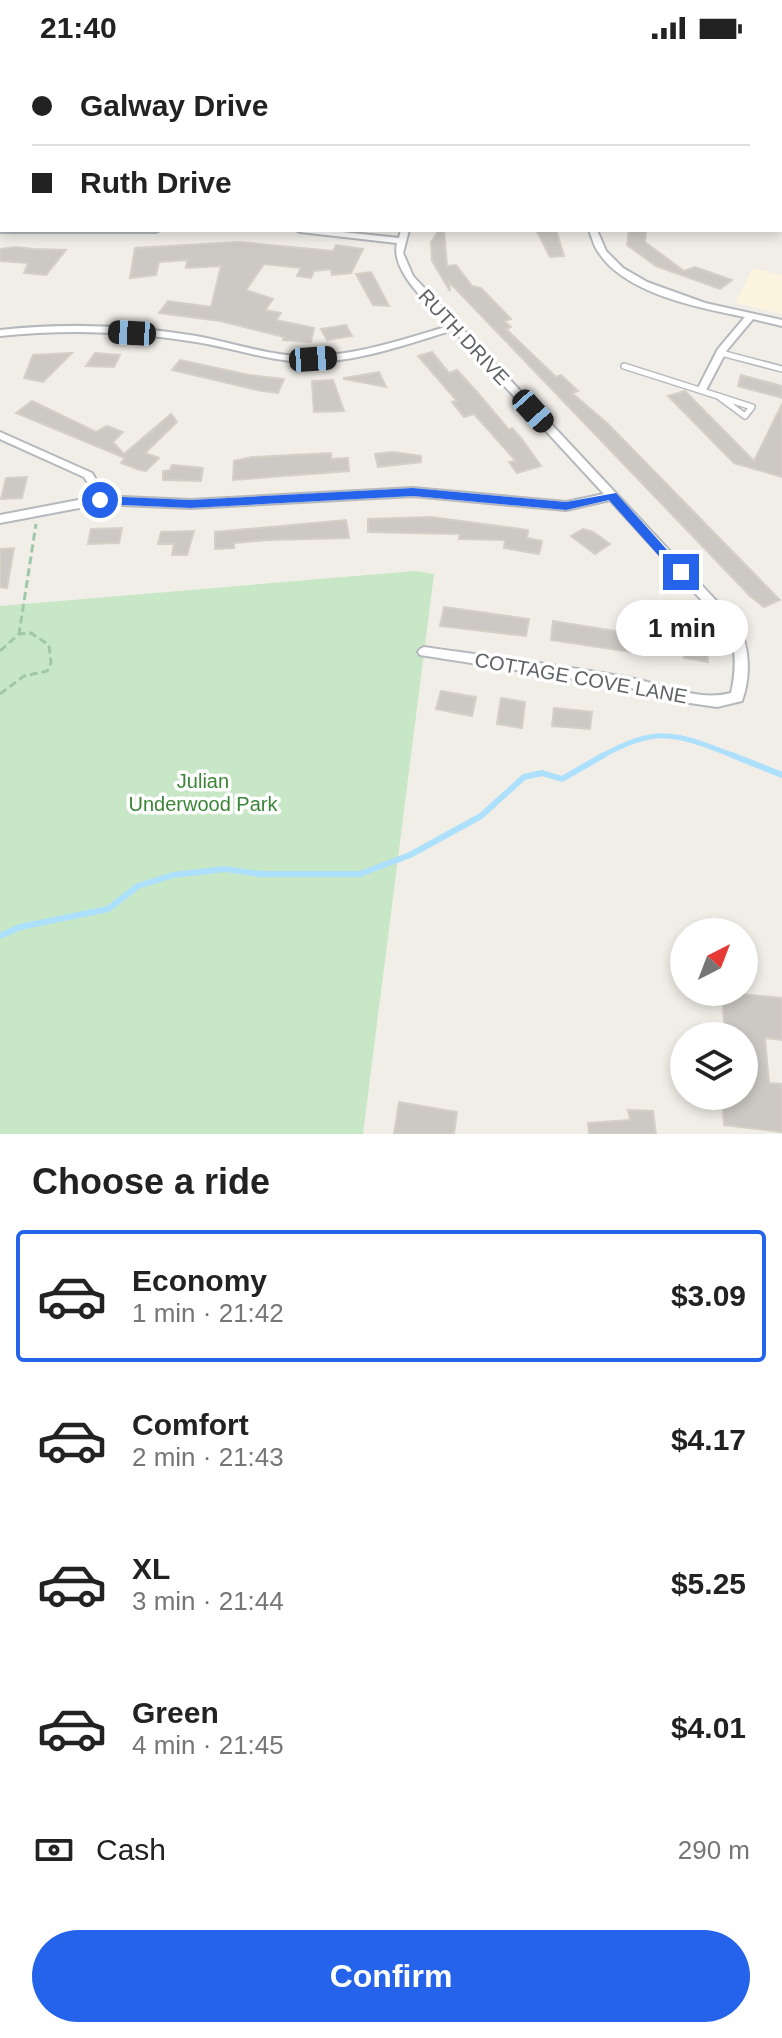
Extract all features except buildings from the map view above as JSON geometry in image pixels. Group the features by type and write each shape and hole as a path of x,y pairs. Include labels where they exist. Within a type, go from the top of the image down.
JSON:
{"street":[{"path":"341,232 403,235"},
{"path":"594,232 602,251 637,281 666,293 782,323"},
{"name":"RUTH DRIVE","path":"403,235 399,253 405,271 733,626 741,647 737,697"},
{"path":"703,388 721,353 752,315"},
{"path":"0,333 153,334 273,356 313,359 354,354 455,327"},
{"path":"0,435 88,475 95,486 95,501"},
{"path":"0,519 95,501 191,504 413,492 566,506 612,496"},
{"name":"COTTAGE COVE LANE","path":"424,652 631,683 717,702 737,697"}],"lane":[{"path":"721,353 782,369"},
{"path":"624,366 703,388 745,416 752,407 749,403 718,396"}],"path":[{"path":"19,634 38,512"},
{"path":"0,651 19,634 31,633 49,645 51,663 47,671 24,676 0,694"}],"shaded area":[{"path":"753,268 782,275 782,314 736,303"}],"green space":[{"name":"Julian Underwood Park","path":"415,571 434,574 363,1134 0,1134 0,606"}],"waterway":[{"path":"76,56 130,56"},
{"path":"604,755 638,740 668,736 683,738 737,757"},
{"path":"0,936 20,927 108,909 138,886 173,875 225,869 260,874 360,874 410,855 481,816 524,777 542,773 562,779 604,755"},
{"path":"600,757 604,755"},
{"path":"732,755 737,757"},
{"path":"737,757 782,775"}],"route":[{"path":"100,500 191,504 413,492 566,506 612,496 681,572"}]}
